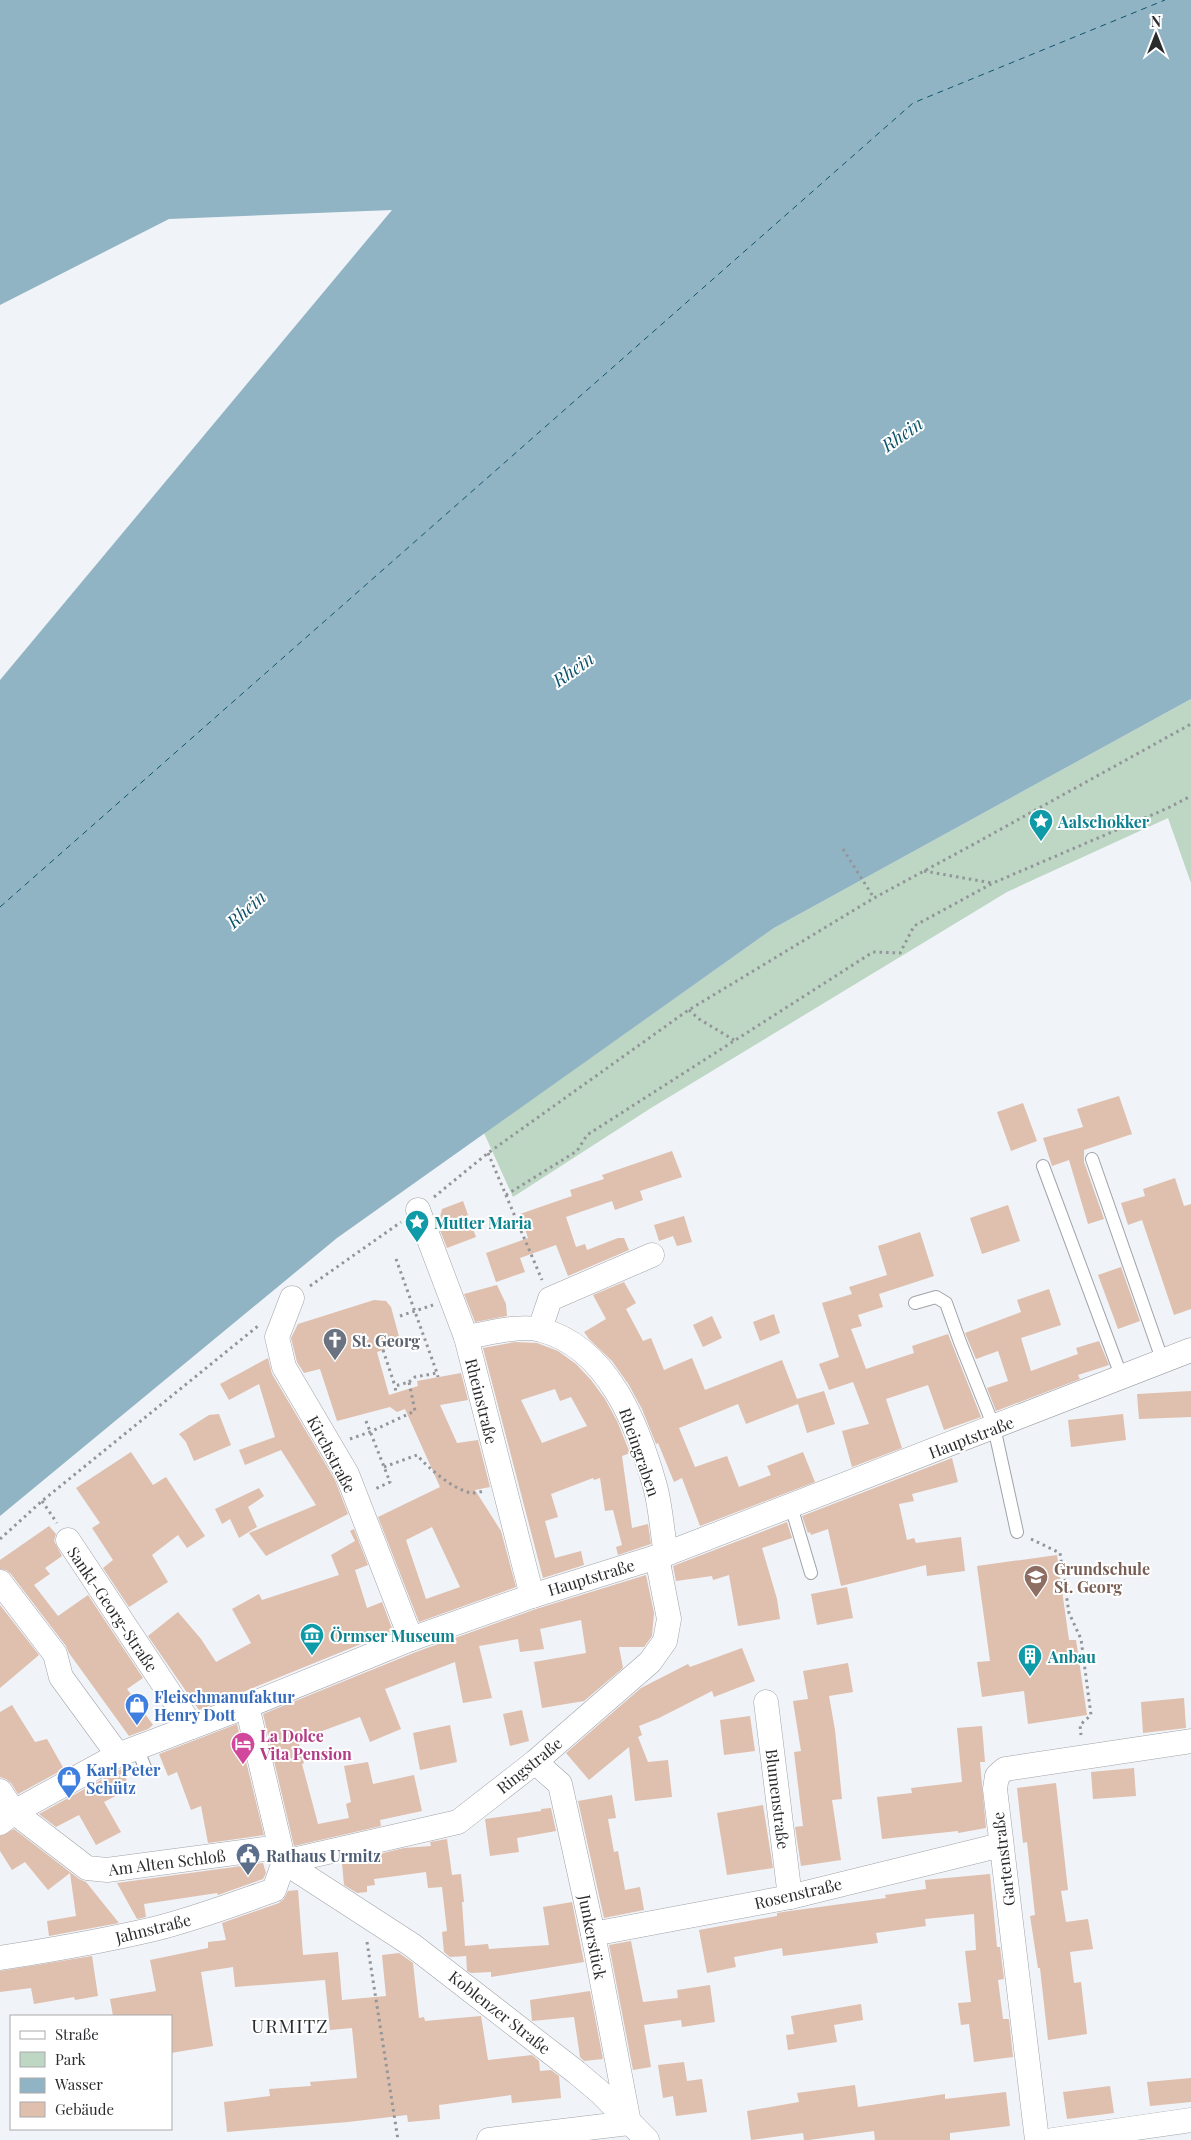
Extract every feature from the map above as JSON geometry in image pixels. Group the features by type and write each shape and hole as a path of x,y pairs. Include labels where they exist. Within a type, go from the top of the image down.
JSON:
{"street":[{"name":"Rheinstraße","path":"418,1210 466,1337 532,1596"},
{"path":"540,1329 550,1299 652,1255"},
{"name":"Kirchstraße","path":"292,1298 277,1337 284,1367 347,1474 411,1639"},
{"name":"Rheingraben","path":"466,1337 512,1329 540,1329 568,1341 603,1370 628,1410 655,1487 661,1556"},
{"name":"Hauptstraße","path":"7,1818 127,1752 411,1639 532,1596 661,1556 1191,1350"},
{"name":"Sankt-Georg-Straße","path":"68,1540 192,1726"},
{"name":"Ringstraße","path":"281,1855 458,1822 535,1762 650,1662 665,1640 669,1619 661,1556"},
{"path":"0,1582 55,1654 60,1677 127,1752"},
{"name":"Blumenstraße","path":"766,1702 790,1896"},
{"path":"246,1706 281,1855"},
{"name":"Gartenstraße","path":"1037,2140 1001,1845 995,1789 997,1776 1005,1769 1191,1741"},
{"name":"Junkerstück","path":"535,1762 560,1784 629,2123"},
{"name":"Am Alten Schloß","path":"0,1791 7,1818 87,1868 107,1870 281,1855"},
{"name":"Rosenstraße","path":"592,1934 790,1896 1001,1845"},
{"name":"Koblenzer Straße","path":"281,1855 412,1945 576,2072 601,2093 647,2140"},
{"name":"Jahnstraße","path":"0,1958 78,1945 154,1929 201,1916 274,1890 281,1855"},
{"path":"1053,2140 1105,2136 1191,2120"},
{"path":"489,2140 629,2123"}],"lane":[{"path":"1092,1159 1163,1362"},
{"path":"1043,1166 1122,1378"},
{"path":"915,1303 936,1296 946,1303 994,1427 1017,1532"},
{"path":"792,1506 811,1573"},
{"path":"127,1752 146,1770"}],"path":[{"path":"292,1298 418,1210 488,1153 689,1010 874,898 1191,724"},
{"path":"506,1195 577,1150 586,1135 873,952 900,953 914,926 993,883 1168,808 1191,796"},
{"path":"843,849 874,898"},
{"path":"924,871 993,883"},
{"path":"689,1010 699,1019 734,1040"},
{"path":"488,1153 550,1299"},
{"path":"395,1386 408,1382 415,1377 437,1375 396,1259"},
{"path":"400,1316 442,1303"},
{"path":"0,1540 42,1501 262,1323"},
{"path":"383,1350 396,1393"},
{"path":"370,1432 415,1411 408,1382"},
{"path":"356,1498 390,1482 366,1421"},
{"path":"384,1466 417,1455 430,1470 446,1481 471,1493 504,1488"},
{"path":"1017,1532 1060,1553 1069,1612 1081,1638 1091,1715 1080,1724 1085,1758"},
{"path":"362,1912 398,2140"}],"green space":[{"path":"1191,699 1191,883 1168,818 1007,892 651,1108 513,1197 484,1133 774,928"}],"water":[{"name":"Rhein","path":"0,0 1191,0 1191,699 774,928 337,1238 0,1516 0,680 392,210 169,219 0,305"}],"building":[{"path":"1119,1096 1132,1134 1084,1150 1084,1162 1104,1219 1088,1224 1069,1160 1052,1166 1043,1138 1083,1127 1077,1109"},
{"path":"1023,1103 1037,1141 1011,1151 997,1112"},
{"path":"672,1151 682,1177 640,1191 643,1200 615,1210 612,1201 566,1217 576,1247 585,1244 587,1250 618,1238 624,1238 629,1250 568,1276 556,1245 520,1258 525,1272 496,1282 486,1253 528,1238 520,1214 572,1196 570,1190 604,1179 602,1175"},
{"path":"1175,1178 1184,1206 1191,1204 1191,1309 1174,1315 1142,1220 1128,1225 1121,1203 1145,1196 1143,1189"},
{"path":"463,1201 476,1237 447,1248 438,1225 442,1209"},
{"path":"1008,1205 1020,1241 982,1254 970,1218"},
{"path":"684,1216 692,1242 677,1246 673,1236 659,1241 654,1225"},
{"path":"920,1232 934,1276 879,1294 883,1307 858,1315 862,1326 851,1329 866,1369 914,1353 912,1346 948,1334 981,1417 944,1430 928,1385 886,1399 902,1448 852,1467 842,1431 869,1424 853,1382 829,1390 819,1364 839,1357 822,1303 852,1294 849,1287 887,1275 878,1246"},
{"path":"1121,1267 1140,1321 1118,1329 1098,1275"},
{"path":"624,1282 636,1303 626,1309 643,1341 651,1338 664,1370 692,1358 705,1390 782,1360 797,1399 824,1391 835,1424 807,1433 798,1404 746,1424 738,1404 679,1428 695,1467 727,1456 739,1487 771,1475 767,1466 803,1452 815,1482 700,1526 682,1478 674,1482 658,1443 656,1444 642,1409 629,1385 612,1361 584,1332 606,1319 593,1295"},
{"path":"497,1285 506,1304 507,1316 475,1322 464,1294"},
{"path":"1049,1289 1061,1325 1021,1338 1031,1371 1078,1354 1076,1348 1099,1341 1109,1365 1078,1375 1080,1379 996,1411 987,1388 1008,1381 998,1351 976,1359 965,1333 1021,1312 1017,1300"},
{"path":"374,1300 386,1301 391,1307 401,1344 377,1352 389,1395 418,1386 417,1381 461,1373 468,1400 440,1405 457,1443 478,1440 490,1487 475,1490 501,1531 516,1587 419,1622 378,1517 440,1487 405,1409 397,1412 390,1407 337,1421 320,1369 304,1373 297,1362 291,1338 298,1324","holes":["432,1527 460,1587 426,1599 406,1540"]},
{"path":"774,1314 780,1333 760,1341 753,1322"},
{"path":"712,1316 722,1338 703,1347 693,1325"},
{"path":"515,1342 537,1343 558,1351 576,1364 591,1380 605,1399 617,1421 630,1453 622,1456 632,1528 648,1524 651,1544 618,1555 616,1547 622,1545 613,1510 605,1511 600,1478 594,1480 593,1478 551,1494 558,1517 545,1521 555,1558 581,1551 584,1565 543,1578 483,1348","holes":["555,1389 560,1401 571,1397 587,1426 542,1443 521,1400"]},
{"path":"268,1358 272,1374 335,1480 348,1514 266,1556 249,1533 316,1505 281,1450 245,1465 239,1450 275,1437 259,1384 229,1400 220,1384"},
{"path":"1191,1391 1191,1417 1139,1419 1137,1394"},
{"path":"219,1414 231,1445 194,1461 186,1442 179,1434 209,1415"},
{"path":"1123,1414 1126,1440 1071,1447 1068,1420"},
{"path":"131,1452 153,1485 166,1477 205,1536 187,1548 178,1535 152,1555 168,1582 129,1607 103,1568 113,1560 92,1528 100,1523 76,1488"},
{"path":"952,1458 958,1482 912,1494 914,1501 899,1504 907,1540 914,1538 916,1543 961,1537 965,1571 927,1576 926,1565 841,1586 828,1529 811,1535 810,1532 808,1533 802,1516"},
{"path":"259,1488 264,1496 248,1507 257,1527 239,1538 230,1519 222,1524 215,1509"},
{"path":"787,1522 792,1538 762,1548 777,1599 780,1619 738,1626 729,1575 713,1580 712,1576 676,1581 673,1566"},
{"path":"49,1526 56,1534 54,1541 62,1556 45,1568 50,1574 34,1585 58,1616 88,1595 143,1678 127,1689 153,1725 148,1729 129,1736 69,1653 66,1646 11,1574 6,1570 0,1569 0,1560"},
{"path":"354,1529 368,1565 355,1570 367,1608 382,1602 393,1631 199,1710 148,1636 178,1612 201,1639 216,1662 251,1643 232,1609 259,1594 262,1600 339,1575 331,1555 355,1541 350,1531"},
{"path":"1057,1555 1069,1640 1076,1640 1087,1715 1028,1724 1024,1691 982,1697 977,1662 990,1661 977,1566"},
{"path":"646,1575 654,1613 652,1636 644,1647 619,1647 623,1668 584,1701 542,1708 534,1662 586,1653 581,1620 540,1629 544,1649 520,1652 518,1639 479,1646 492,1698 463,1703 455,1662 385,1689 401,1729 370,1742 360,1717 298,1740 304,1763 302,1764 318,1824 349,1818 346,1804 351,1802 344,1766 368,1762 373,1784 414,1775 422,1811 380,1820 381,1826 294,1846 263,1714 416,1652 536,1609"},
{"path":"847,1587 853,1618 817,1625 811,1594"},
{"path":"0,1605 39,1655 0,1688"},
{"path":"742,1648 755,1681 714,1697 712,1691 639,1726 642,1735 638,1737 648,1762 668,1760 672,1797 635,1801 629,1747 589,1780 566,1753 641,1688 688,1664 690,1667"},
{"path":"848,1663 853,1692 829,1696 835,1730 842,1799 832,1800 841,1860 801,1866 795,1827 803,1826 794,1752 801,1751 793,1701 808,1699 803,1671"},
{"path":"1184,1698 1186,1728 1143,1733 1141,1702"},
{"path":"12,1705 35,1742 47,1739 64,1769 18,1794 11,1783 0,1777 0,1712"},
{"path":"522,1710 529,1741 510,1746 503,1714"},
{"path":"750,1716 755,1751 724,1755 720,1720"},
{"path":"237,1724 264,1835 208,1843 201,1806 191,1810 177,1772 168,1776 159,1754"},
{"path":"450,1725 457,1762 420,1770 413,1733"},
{"path":"982,1726 985,1762 980,1762 986,1828 958,1833 958,1831 882,1839 877,1797 912,1793 911,1788 962,1782 957,1728"},
{"path":"1134,1768 1136,1796 1093,1799 1091,1772"},
{"path":"121,1769 131,1788 104,1802 121,1832 96,1845 79,1815 56,1827 39,1814"},
{"path":"1056,1783 1068,1890 1061,1891 1066,1922 1088,1919 1093,1949 1070,1952 1074,1983 1081,1982 1087,2034 1048,2040 1040,1968 1038,1968 1030,1916 1035,1915 1027,1842 1023,1843 1017,1788"},
{"path":"612,1795 616,1818 608,1819 614,1852 618,1851 625,1890 640,1887 644,1910 604,1918 578,1801"},
{"path":"763,1805 773,1868 727,1875 717,1813"},
{"path":"551,1808 556,1831 517,1838 519,1852 490,1856 485,1819"},
{"path":"14,1829 79,1879 86,1882 119,1923 49,1936 47,1921 76,1916 70,1873 48,1890 25,1862 12,1870 0,1851 0,1836"},
{"path":"447,1839 452,1875 461,1874 465,1946 488,1944 489,1949 549,1945 543,1907 572,1902 584,1962 491,1977 491,1972 471,1973 467,1971 466,1953 466,1956 450,1957 444,1952 442,1932 447,1931 442,1887 428,1888 426,1872 374,1879 375,1885 367,1886 367,1892 357,1893 344,1885 342,1863 404,1848 431,1846 430,1842"},
{"path":"263,1863 266,1873 263,1879 218,1895 217,1893 144,1904 146,1917 137,1919 117,1883"},
{"path":"990,1874 997,1947 1000,1947 1004,1979 998,1980 1003,2019 1009,2019 1013,2057 974,2062 969,2024 961,2025 958,2003 971,2002 965,1951 976,1950 974,1914 925,1919 926,1926 876,1933 878,1943 783,1956 782,1948 734,1957 736,1967 707,1973 699,1930 777,1916 777,1913 886,1898 885,1895 926,1889 925,1880"},
{"path":"298,1890 303,1955 338,1952 342,2000 386,1996 382,1955 399,1953 413,1963 419,2018 424,2017 425,2021 481,2016 488,2060 532,2055 539,2061 540,2071 551,2070 559,2076 561,2098 512,2103 511,2095 439,2105 440,2119 408,2122 407,2115 227,2132 224,2102 270,2096 269,2089 311,2086 310,2082 357,2078 352,2028 330,2030 325,1980 235,1987 233,1967 201,1972 213,2046 172,2053 172,2015 113,2015 110,1999 156,1991 150,1960 208,1948 208,1942 226,1940 222,1923 279,1903 284,1899 288,1891"},
{"path":"631,1941 643,2002 678,1998 677,1990 710,1985 715,2022 682,2027 681,2020 644,2025 651,2067 633,2070 609,1945"},
{"path":"92,1956 98,1996 75,2000 74,1997 34,2004 31,1988 0,1992 0,1971"},
{"path":"590,1991 603,2059 584,2061 580,2057 574,2017 532,2021 530,2000"},
{"path":"861,2004 863,2020 834,2025 837,2042 788,2050 786,2035 794,2034 791,2016"},
{"path":"684,2062 687,2081 702,2079 707,2112 676,2116 673,2096 663,2098 658,2065"},
{"path":"1191,2078 1191,2102 1150,2106 1147,2082"},
{"path":"855,2085 858,2107 945,2094 945,2099 1006,2092 1010,2126 950,2133 950,2140 875,2140 874,2131 809,2140 804,2140 803,2133 751,2140 747,2111 799,2102 797,2093"},
{"path":"1110,2086 1114,2113 1067,2119 1063,2092"}],"ferry route":[{"path":"0,907 913,103 1165,0"}],"place":[{"name":"Aalschokker","path":"1041,842"},
{"name":"Mutter Maria","path":"417,1243"},
{"name":"St. Georg","path":"335,1361"},
{"name":"Grundschule St. Georg","path":"1036,1598"},
{"name":"Örmser Museum","path":"312,1656"},
{"name":"Anbau","path":"1030,1677"},
{"name":"Fleischmanufaktur Henry Dott","path":"137,1726"},
{"name":"La Dolce Vita Pension","path":"243,1765"},
{"name":"Karl Peter Schütz","path":"69,1799"},
{"name":"Rathaus Urmitz","path":"248,1876"}],"district":[{"name":"URMITZ","path":"290,2025"}]}
